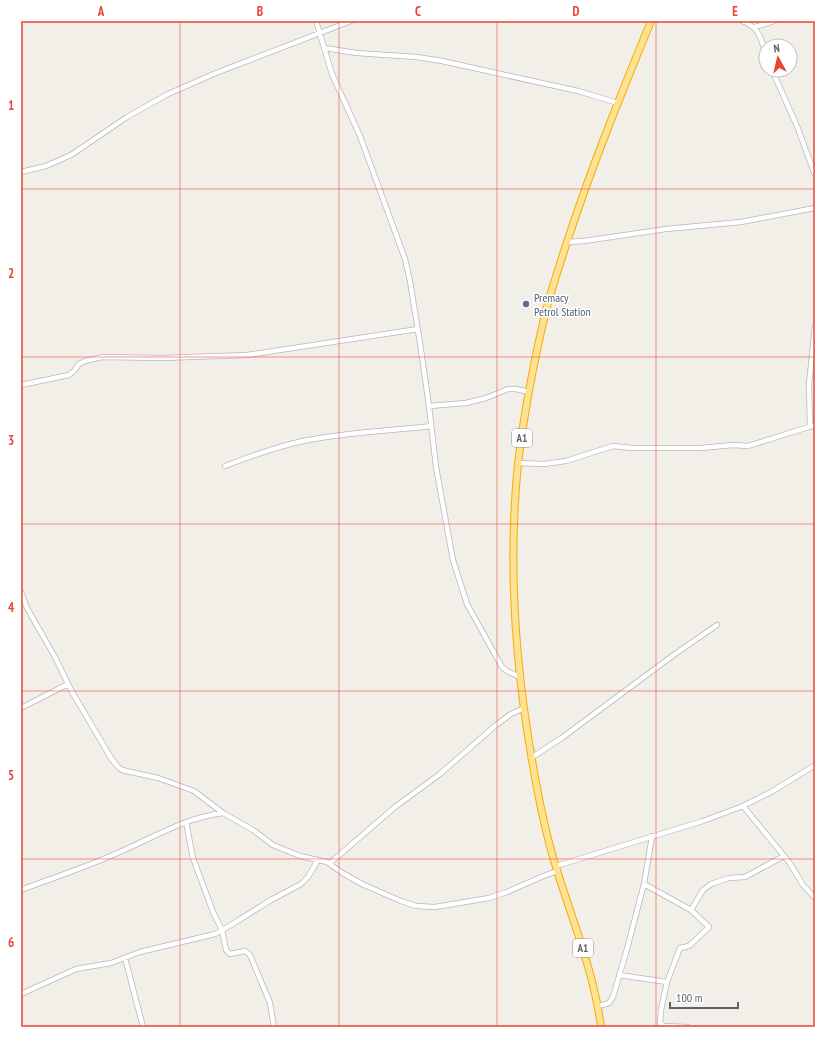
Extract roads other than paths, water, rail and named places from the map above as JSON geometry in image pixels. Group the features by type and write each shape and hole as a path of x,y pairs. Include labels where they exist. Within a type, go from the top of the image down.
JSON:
{"highway":[{"name":"A1","path":"602,1027 592,981 580,939 556,869 546,831 531,758 520,677 515,616 515,523 518,463 529,392 547,309 580,204 650,21"}],"street":[{"path":"316,21 336,85 360,136 400,246 410,280 429,406 436,467 453,560 470,610 502,667 506,671 520,677"},
{"path":"21,172 46,166 71,155 127,117 168,94 216,73 351,21"},
{"path":"742,21 755,27 761,38"},
{"path":"755,27 774,21"},
{"path":"325,48 356,53 417,57 442,61 578,91 618,103"},
{"path":"776,78 797,126 815,175"},
{"path":"567,242 584,241 666,229 741,222 815,208"},
{"path":"518,463 544,464 566,461 613,446 632,448 701,448 733,445 748,446 812,426 809,384 815,326"},
{"path":"21,385 69,375 79,364 102,356 155,358 247,355 418,329"},
{"path":"429,406 457,405 476,401 508,390 516,389 529,392"},
{"path":"225,466 256,454 303,441 337,435 431,426"},
{"path":"21,592 27,608 55,657 68,684 118,767 122,770 158,778 198,794 273,845 286,851 330,863 344,874 364,885 406,904 426,907 478,900 498,895 548,874 556,869 652,836 703,821 743,806 773,791 815,765"},
{"path":"21,611 27,608"},
{"path":"531,758 568,734 716,625"},
{"path":"21,708 68,684"},
{"path":"330,863 395,807 440,774 496,725 511,714 524,708"},
{"path":"743,806 784,856 803,885 815,898"},
{"path":"21,890 59,877 116,854 152,836 186,822 206,815 223,812"},
{"path":"186,822 193,858 213,912 222,930 225,947 229,954 245,951 250,954 268,997 274,1027"},
{"path":"598,1006 609,1003 612,999 644,884 652,836"},
{"path":"690,910 703,890 711,884 729,878 745,877 784,856"},
{"path":"21,994 76,969 111,963 140,952 206,937 222,930 305,881 318,860"},
{"path":"644,884 690,910 709,927 689,946 680,948 667,982 661,1010 660,1023 664,1026 688,1027"},
{"path":"125,958 143,1027"},
{"path":"619,975 667,982"}],"place":[{"name":"Premacy Petrol Station","path":"526,304"}]}
